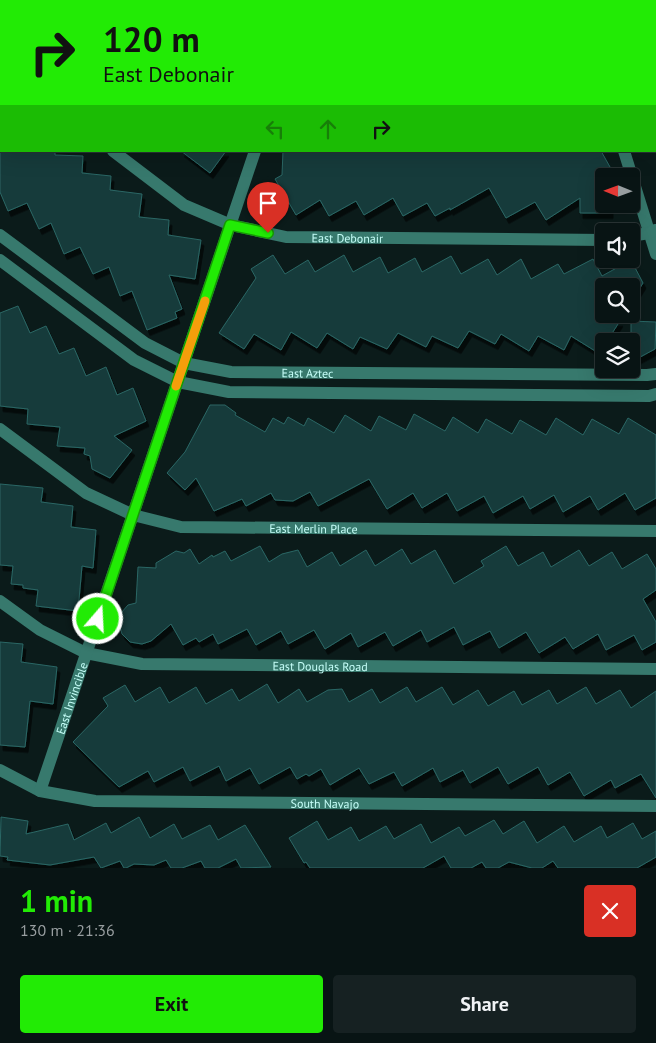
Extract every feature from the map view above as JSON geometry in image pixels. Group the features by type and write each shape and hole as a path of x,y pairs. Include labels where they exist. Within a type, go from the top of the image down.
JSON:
{"lane":[{"name":"East Debonair","path":"115,152 184,204 230,225 286,237 595,240"},
{"name":"East Invincible","path":"40,792 255,152"},
{"path":"624,152 653,231 656,254"},
{"path":"640,234 653,231"},
{"name":"East Aztec","path":"0,235 145,343 184,363 231,372 647,376 656,374"},
{"name":"East Aztec","path":"0,260 134,360 178,382 229,392 649,396 656,394"},
{"name":"East Merlin Place","path":"0,429 86,493 133,515 181,527 656,531"},
{"name":"East Douglas Road","path":"0,601 40,630 86,653 142,664 656,669"},
{"name":"South Navajo","path":"0,770 40,792 95,801 656,806"}],"building":[{"path":"0,152 55,152 55,155 83,156 82,173 111,176 110,190 142,194 139,217 169,220 168,235 201,240 195,279 169,275 182,309 175,312 177,318 147,330 132,291 120,296 109,267 93,274 80,247 64,254 51,223 39,229 27,203 8,211 0,192"},
{"path":"182,152 225,152 210,173"},
{"path":"283,152 602,152 610,167 595,168 595,213 580,213 580,198 546,220 535,202 506,218 489,188 450,210 450,208 435,216 427,203 403,216 393,198 364,215 356,201 329,216 320,200 296,215 275,179 282,175"},
{"path":"273,255 285,274 308,260 315,272 344,255 353,272 380,257 388,273 415,258 422,272 451,256 461,274 488,259 497,275 521,259 531,279 558,264 564,274 593,259 595,268 598,268 602,276 616,268 635,268 643,283 640,288 640,278 595,278 595,323 619,323 612,333 595,333 595,351 571,336 564,350 538,336 529,351 501,334 495,344 469,331 458,348 432,336 426,347 398,333 387,349 360,337 353,349 327,333 317,348 291,332 281,350 254,334 244,349 219,333 256,278 251,269"},
{"path":"18,306 30,333 46,326 59,354 74,348 86,376 106,367 117,395 133,388 146,421 114,436 132,450 110,478 92,469 90,456 84,454 85,448 57,446 60,427 27,424 28,409 0,406 0,313"},
{"path":"656,322 655,349 640,357 640,333 631,333 631,323"},
{"path":"210,405 225,405 236,413 235,415 265,432 273,418 284,424 288,417 304,426 308,418 334,433 345,415 371,431 379,416 406,430 414,414 445,431 453,417 478,433 486,419 512,434 520,420 546,435 556,418 583,435 592,419 619,434 628,418 656,435 656,498 635,510 625,493 598,510 590,496 563,512 554,495 530,509 523,496 493,513 484,496 457,511 447,493 422,508 413,493 387,509 369,479 318,506 310,492 293,501 275,500 271,493 246,506 242,499 214,511 196,478 185,490 167,473 185,452"},
{"path":"0,484 43,488 41,502 73,506 71,527 96,530 93,568 82,566 78,611 36,606 38,590 23,588 23,585 11,584 13,566 0,565"},
{"path":"260,546 269,562 282,554 298,550 307,567 332,552 340,566 366,550 375,566 402,549 411,564 435,550 454,584 484,566 481,561 506,546 518,566 543,552 551,567 579,550 589,566 612,552 622,569 647,554 656,569 656,590 643,599 656,622 656,642 642,650 634,635 606,650 598,634 573,649 565,637 539,653 526,632 499,648 490,631 463,645 454,627 427,642 421,630 393,646 385,632 358,647 351,633 325,649 314,630 288,644 281,631 256,645 247,629 218,644 213,634 199,642 196,638 183,645 171,624 151,641 142,644 130,642 122,634 119,623 121,613 128,605 136,603 138,567 156,568 156,563 176,551 184,553 190,549 199,564 212,555 213,557 225,551 231,561"},
{"path":"0,642 23,644 21,662 57,667 53,704 30,701 25,747 0,745"},
{"path":"267,684 278,703 299,689 307,702 328,690 342,689 349,702 372,689 380,703 407,687 416,702 442,687 453,705 478,690 488,706 514,691 522,705 549,690 557,704 586,687 596,704 620,690 631,708 656,691 656,798 641,774 615,788 611,780 584,796 570,772 548,785 538,767 508,784 498,767 470,783 463,770 440,782 433,768 402,786 394,772 369,784 359,768 330,785 321,769 309,776 306,774 297,779 290,767 259,784 250,768 226,781 219,766 190,781 183,767 154,782 148,771 119,787 73,742 108,706 103,698 125,685 135,702 160,687 169,703 196,687 206,704 232,689 239,701"},
{"path":"1,817 28,821 26,834 68,824 74,840 106,823 111,833 139,817 150,838 174,824 182,839 210,825 218,840 245,825 271,867 241,868 236,859 218,868 205,868 201,861 182,868 171,868 166,860 154,865 134,864 124,868 120,861 101,868 94,857 50,865 7,860 8,857 0,856"},
{"path":"494,820 503,834 524,821 537,843 564,826 574,842 601,826 607,838 633,823 642,839 656,831 656,857 637,868 558,868 553,861 542,868 532,868 509,862 498,868 486,868 482,862 471,868 451,868 444,856 423,868 310,868 306,862 304,863 289,838 317,821 328,840 351,827 359,841 386,826 394,839 421,824 431,843 459,827 465,836"}],"slow traffic":[{"path":"176,386 205,301"}],"route":[{"path":"98,619 230,225 268,233"}]}
